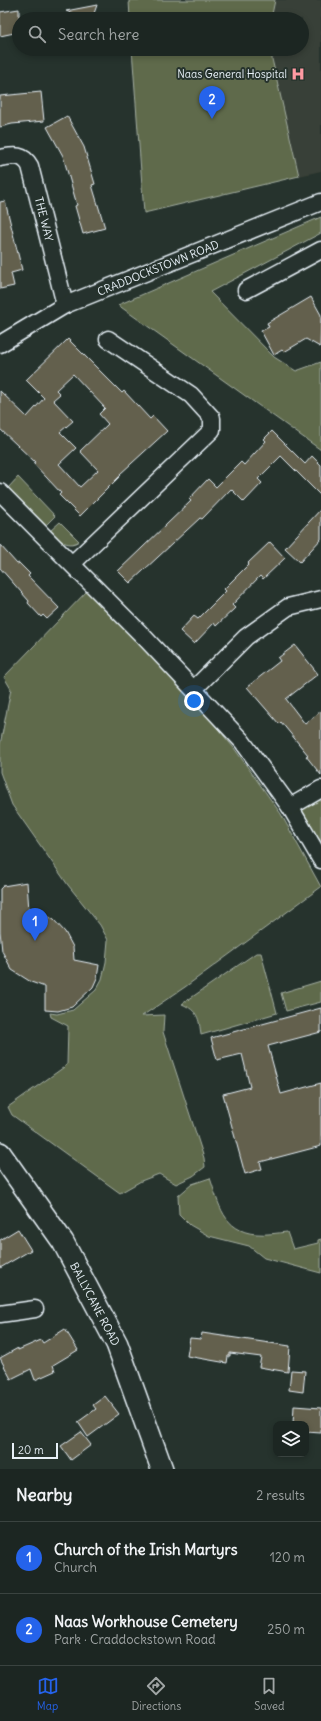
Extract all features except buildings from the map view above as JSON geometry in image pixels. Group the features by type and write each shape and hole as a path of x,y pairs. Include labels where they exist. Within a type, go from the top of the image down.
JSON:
{"main road":[{"name":"BALLYCANE ROAD","path":"0,1152 63,1242 117,1344 162,1469"}],"street":[{"name":"THE WAY","path":"0,158 16,156 27,160 30,166 65,305"},
{"name":"CRADDOCKSTOWN ROAD","path":"0,344 65,305 321,202"},
{"path":"246,290 321,250"},
{"path":"72,564 212,430 212,418 191,395 108,338"},
{"path":"0,492 194,689 242,741 290,807 321,860"},
{"path":"194,689 246,637 288,606 321,599"},
{"path":"290,807 321,789"},
{"path":"0,1314 35,1309"}],"shaded area":[{"name":"Naas General Hospital","path":"275,0 321,0 321,171 299,176 272,59 272,56 309,56 309,12 272,12"}],"green space":[{"path":"129,0 275,0 272,12 130,12"},
{"path":"133,56 272,56 299,176 144,213"},
{"path":"321,217 321,233 210,292 274,357 296,371 321,362 321,450 118,305"},
{"path":"18,477 55,516 45,526 8,488"},
{"path":"60,522 79,541 71,544 63,542 50,531"},
{"path":"89,589 189,694 234,748 281,814 321,887 185,987 142,1016 164,1015 163,1032 204,1158 205,1167 193,1176 176,1184 159,1174 141,1181 120,1193 12,1115 8,1107 67,1065 68,1026 51,1017 50,1013 57,1014 73,1010 96,990 102,979 106,962 108,940 100,925 68,885 12,805 0,772 0,745 11,689 4,677"},
{"path":"321,798 321,844 301,808"},
{"path":"256,953 261,953 277,1013 201,1035 195,1012 182,1004"},
{"path":"321,981 321,1002 286,1011 281,993"},
{"path":"210,1178 224,1215 236,1228 245,1232 256,1234 287,1232 293,1249 318,1243 318,1240 321,1239 321,1273 264,1258 249,1246 209,1236 190,1225 179,1214 178,1196 192,1184"}],"place":[{"name":"Naas General Hospital","path":"298,74"},
{"name":"Naas Workhouse Cemetery","path":"212,119"},
{"name":"Church of the Irish Martyrs","path":"35,941"}]}
